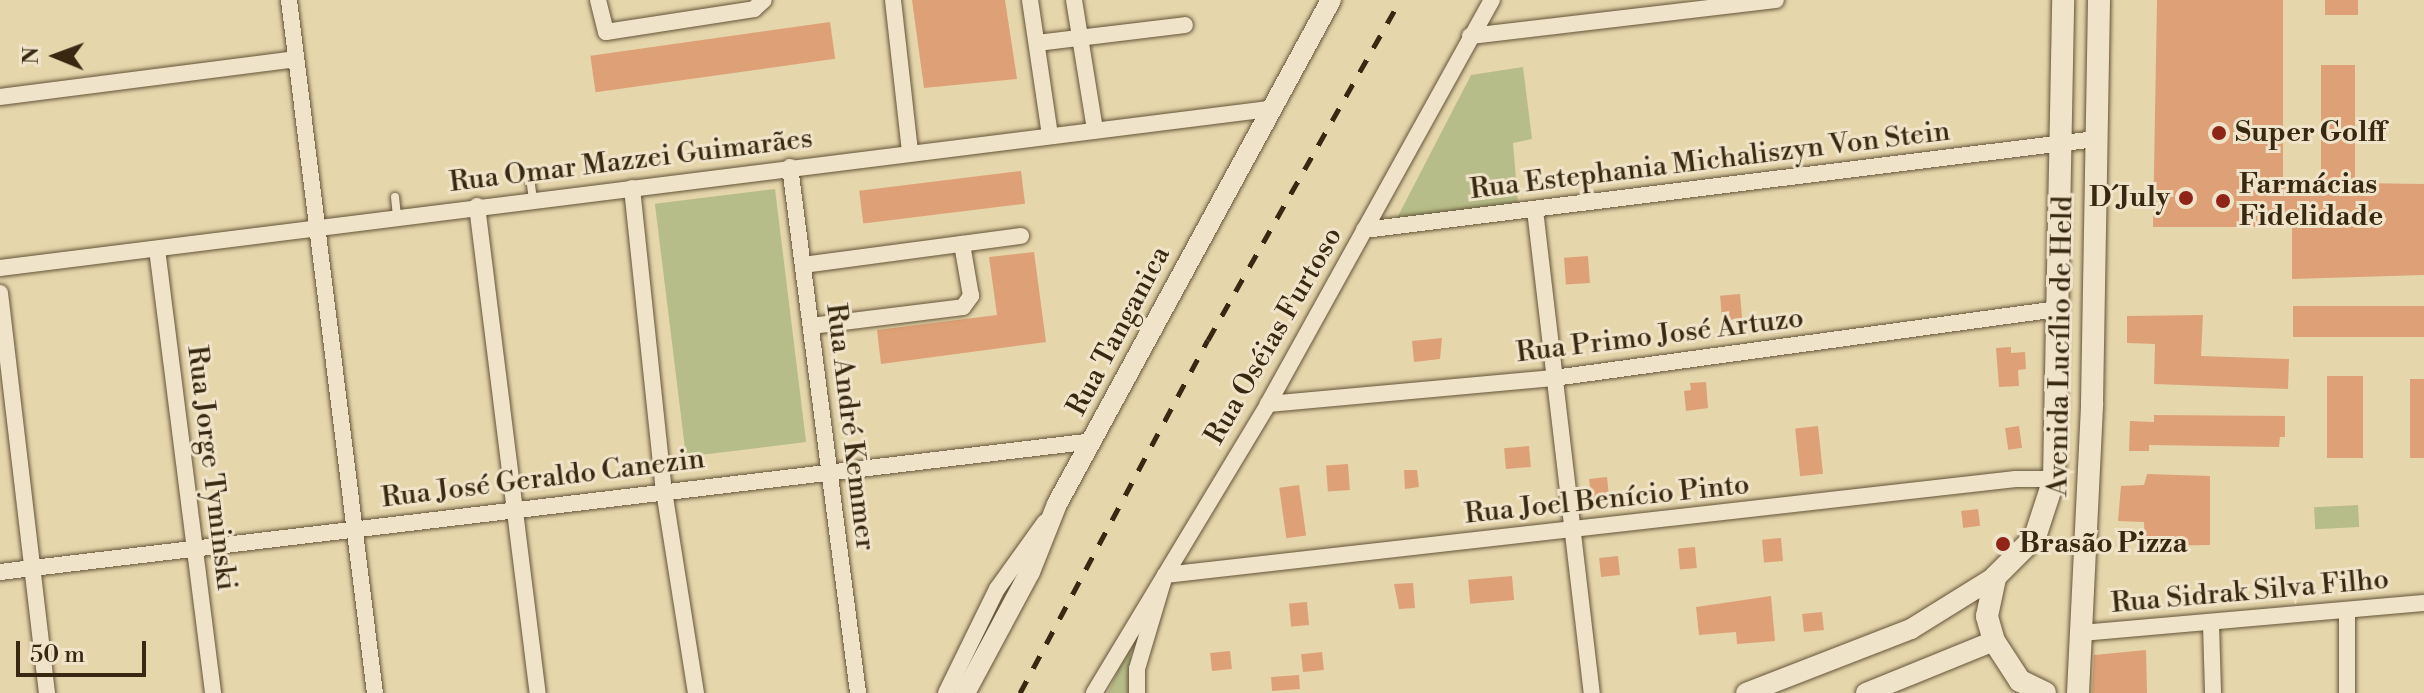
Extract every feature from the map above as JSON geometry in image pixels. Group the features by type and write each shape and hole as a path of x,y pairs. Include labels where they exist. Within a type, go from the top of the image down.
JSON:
{"main road":[{"name":"Avenida Lucílio de Held","path":"1995,577 2035,537 2054,479 2063,0"},
{"name":"Avenida Lucílio de Held","path":"2078,693 2088,480 2099,0"},
{"path":"2054,479 2088,480"},
{"path":"1995,577 1987,616 1994,641 2020,681 2044,693"}],"street":[{"path":"289,0 375,693"},
{"path":"598,0 606,32 754,9 764,0"},
{"path":"893,0 910,152"},
{"path":"1030,0 1050,136"},
{"path":"1074,0 1095,130"},
{"name":"Rua Tanganica","path":"965,693 1030,572 1057,504 1269,109 1331,0"},
{"name":"Rua Oséias Furtoso","path":"1094,693 1268,404 1492,0"},
{"path":"1470,36 1776,0"},
{"path":"1037,43 1185,25"},
{"path":"0,97 295,59"},
{"name":"Rua Omar Mazzei Guimarães","path":"0,268 1269,109"},
{"name":"Rua Estephania Michaliszyn Von Stein","path":"1364,230 2096,139"},
{"name":"Rua André Kemmer","path":"790,167 858,693"},
{"path":"632,188 664,491 696,693"},
{"path":"477,206 538,693"},
{"path":"1535,210 1570,530 1592,693"},
{"path":"803,265 1021,236"},
{"path":"811,326 963,307 971,296 962,244"},
{"name":"Rua Jorge Tyminski","path":"157,249 213,693"},
{"path":"0,293 29,568 47,693"},
{"name":"Rua Primo José Artuzo","path":"1268,404 1554,378 2058,309"},
{"name":"Rua José Geraldo Canezin","path":"0,572 829,470 1093,441"},
{"name":"Rua Joel Benício Pinto","path":"1165,575 2001,481 2054,479"},
{"path":"946,693 997,589 1057,504"},
{"path":"1137,693 1137,669 1165,575"},
{"path":"1746,693 1911,629 1995,577"},
{"name":"Rua Sidrak Silva Filho","path":"2081,633 2424,603"},
{"path":"2347,610 2347,693"},
{"path":"2211,624 2213,693"},
{"path":"1866,693 1994,641"}],"lane":[{"path":"530,178 533,200"},
{"path":"395,197 397,216"}],"green space":[{"path":"1523,67 1532,139 1513,143 1518,203 1397,218 1471,75"},
{"path":"775,189 806,442 686,457 655,204"},
{"path":"2358,505 2359,527 2315,529 2314,507"},
{"path":"1131,641 1129,693 1108,693"}],"building":[{"path":"912,0 1005,0 1017,79 924,88"},
{"name":"Super Golff","path":"2157,0 2283,0 2283,182 2321,183 2321,65 2355,65 2355,183 2424,184 2424,275 2292,279 2292,227 2153,227"},
{"path":"2325,0 2358,0 2358,15 2325,15"},
{"path":"830,22 835,59 596,92 590,56"},
{"path":"1021,171 1025,204 863,224 859,191"},
{"path":"1034,252 1046,342 881,364 877,330 997,315 989,257"},
{"path":"1588,256 1590,283 1566,285 1564,258"},
{"path":"1740,294 1742,319 1722,321 1720,296"},
{"path":"2293,306 2424,306 2424,337 2293,337"},
{"path":"2203,315 2201,356 2289,359 2288,389 2154,384 2155,344 2127,343 2127,316"},
{"path":"1442,338 1440,359 1414,362 1412,341"},
{"path":"2011,347 2011,353 2025,352 2026,369 2018,370 2019,386 1999,387 1996,348"},
{"path":"2327,376 2363,376 2363,458 2327,458"},
{"path":"2410,379 2424,379 2424,458 2410,458"},
{"path":"1706,382 1708,408 1686,411 1684,391 1691,390 1690,383"},
{"path":"2154,415 2285,416 2285,437 2280,437 2279,447 2149,445 2149,451 2129,451 2130,421 2154,422"},
{"path":"1818,426 1823,474 1800,476 1795,428"},
{"path":"2019,426 2022,448 2008,450 2005,428"},
{"path":"1529,446 1531,467 1506,469 1504,448"},
{"path":"1348,464 1350,490 1328,491 1326,466"},
{"path":"1404,470 1417,470 1419,487 1405,489"},
{"path":"2147,474 2210,476 2210,545 2145,546 2144,522 2118,521 2121,486 2144,485"},
{"path":"1607,477 1609,497 1591,499 1589,479"},
{"path":"1299,485 1306,536 1286,538 1279,488"},
{"path":"1978,509 1980,526 1963,528 1961,511"},
{"path":"1781,538 1783,561 1764,563 1762,540"},
{"path":"1695,547 1697,568 1680,569 1678,548"},
{"path":"1618,556 1620,575 1601,577 1599,558"},
{"path":"1512,576 1514,600 1470,604 1468,580"},
{"path":"1413,583 1415,608 1399,609 1394,584"},
{"path":"1771,596 1775,641 1737,644 1736,632 1699,635 1696,607"},
{"path":"1307,602 1309,625 1291,626 1289,604"},
{"path":"1822,612 1824,630 1804,632 1802,614"},
{"path":"2146,650 2147,693 2092,693 2094,655"},
{"path":"1230,651 1232,669 1212,671 1210,653"},
{"path":"1322,652 1324,670 1303,672 1301,654"},
{"path":"1299,675 1300,689 1272,691 1271,677"}],"railway":[{"path":"1020,693 1208,340 1400,0"}],"place":[{"name":"Super Golff","path":"2219,133"},
{"name":"D´July","path":"2186,198"},
{"name":"Farmácias Fidelidade","path":"2223,201"},
{"name":"Brasão Pizza","path":"2003,544"}]}
